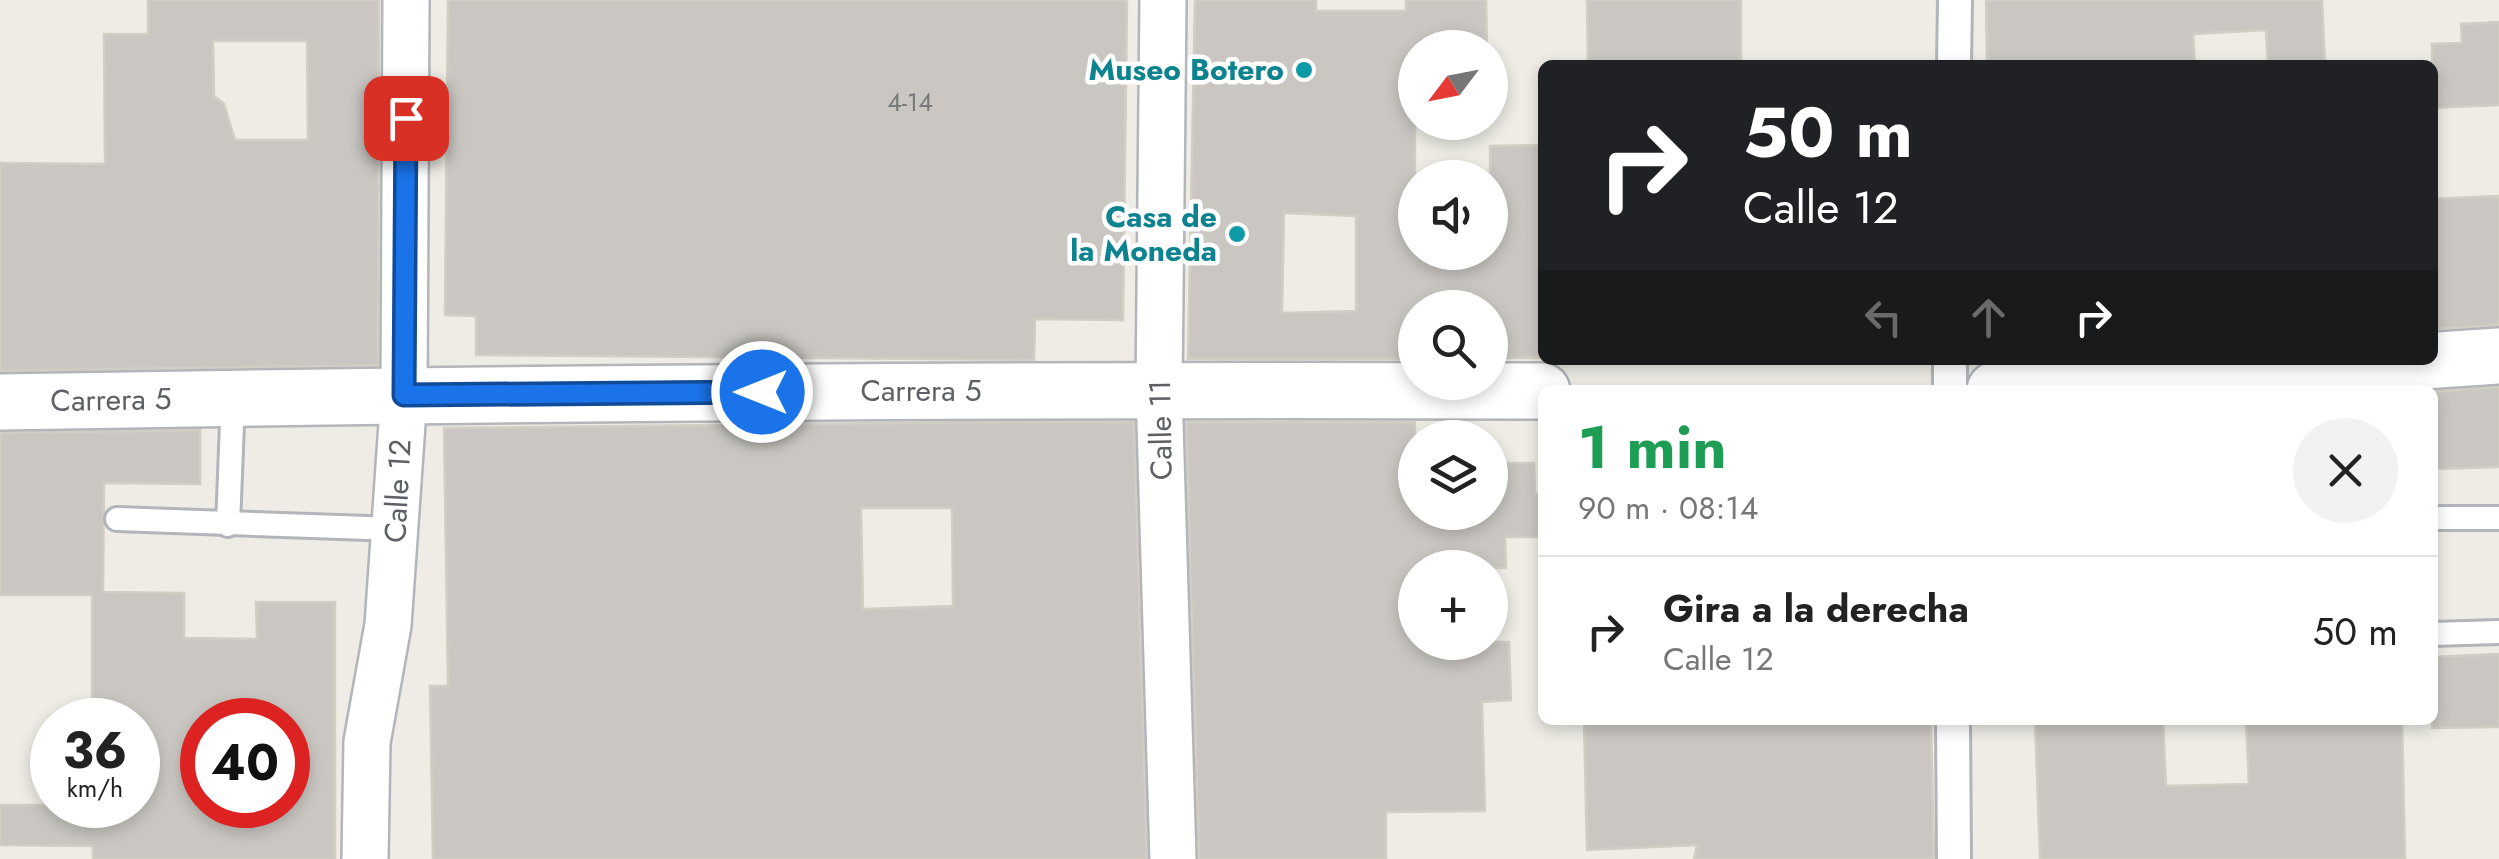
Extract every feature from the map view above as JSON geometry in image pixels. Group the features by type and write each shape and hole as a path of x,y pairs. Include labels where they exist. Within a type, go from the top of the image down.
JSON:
{"street":[{"name":"Calle 12","path":"365,859 367,742 388,626 404,395 406,0"},
{"name":"Calle 11","path":"1164,0 1159,390 1173,859"},
{"path":"1954,60 1955,0"},
{"path":"2438,364 2499,356"},
{"path":"2146,385 2328,379 2432,365"},
{"name":"Carrera 5","path":"0,402 404,395 1538,391"},
{"path":"1952,725 1954,859"}],"lane":[{"path":"228,525 232,398"},
{"path":"2438,518 2499,518"},
{"path":"116,519 396,529"},
{"path":"2438,634 2499,632"}],"building":[{"path":"148,0 379,0 378,365 0,371 0,163 105,164 104,34 148,34","holes":["213,41 307,41 308,140 235,140 224,104 214,96"]},
{"path":"448,0 1127,0 1123,320 1035,319 1034,360 476,355 476,316 445,315"},
{"path":"1195,0 1316,0 1316,11 1406,11 1406,0 1486,0 1487,30 1398,30 1398,140 1415,140 1415,160 1398,160 1398,270 1508,270 1508,160 1490,160 1490,146 1538,145 1538,358 1508,358 1508,290 1398,290 1398,359 1188,359","holes":["1284,213 1356,216 1356,311 1282,313"]},
{"path":"1587,0 1741,0 1741,60 1588,60"},
{"path":"1986,0 2322,0 2325,60 2268,60 2266,30 2193,34 2195,60 1987,60"},
{"path":"2499,22 2499,105 2438,108 2438,60 2432,60 2432,44 2462,43 2461,24"},
{"path":"2499,196 2499,325 2438,329 2438,199"},
{"path":"2499,387 2499,467 2438,469 2438,392"},
{"path":"1134,422 1147,859 433,859 430,686 448,686 444,428","holes":["861,508 952,508 953,606 863,609"]},
{"path":"1186,422 1398,422 1398,530 1508,530 1508,463 1534,463 1538,537 1505,537 1505,550 1398,550 1398,660 1508,660 1509,642 1511,700 1482,702 1485,811 1386,812 1386,859 1199,859"},
{"path":"200,430 200,484 104,483 103,592 184,593 184,638 257,639 256,602 335,602 335,859 93,859 93,846 0,845 0,805 30,805 30,828 160,828 160,698 92,698 92,595 0,595 0,433"},
{"path":"2499,654 2499,727 2432,728 2438,725 2438,657"},
{"path":"1584,725 1931,725 1934,859 1694,859 1697,845 1587,850"},
{"path":"2035,725 2163,725 2166,786 2249,784 2246,725 2402,725 2405,859 2040,859"}],"place":[{"name":"Museo Botero","path":"1304,70"},
{"name":"Casa de la Moneda","path":"1237,234"}],"route":[{"path":"406,118 404,395 762,392"}]}
